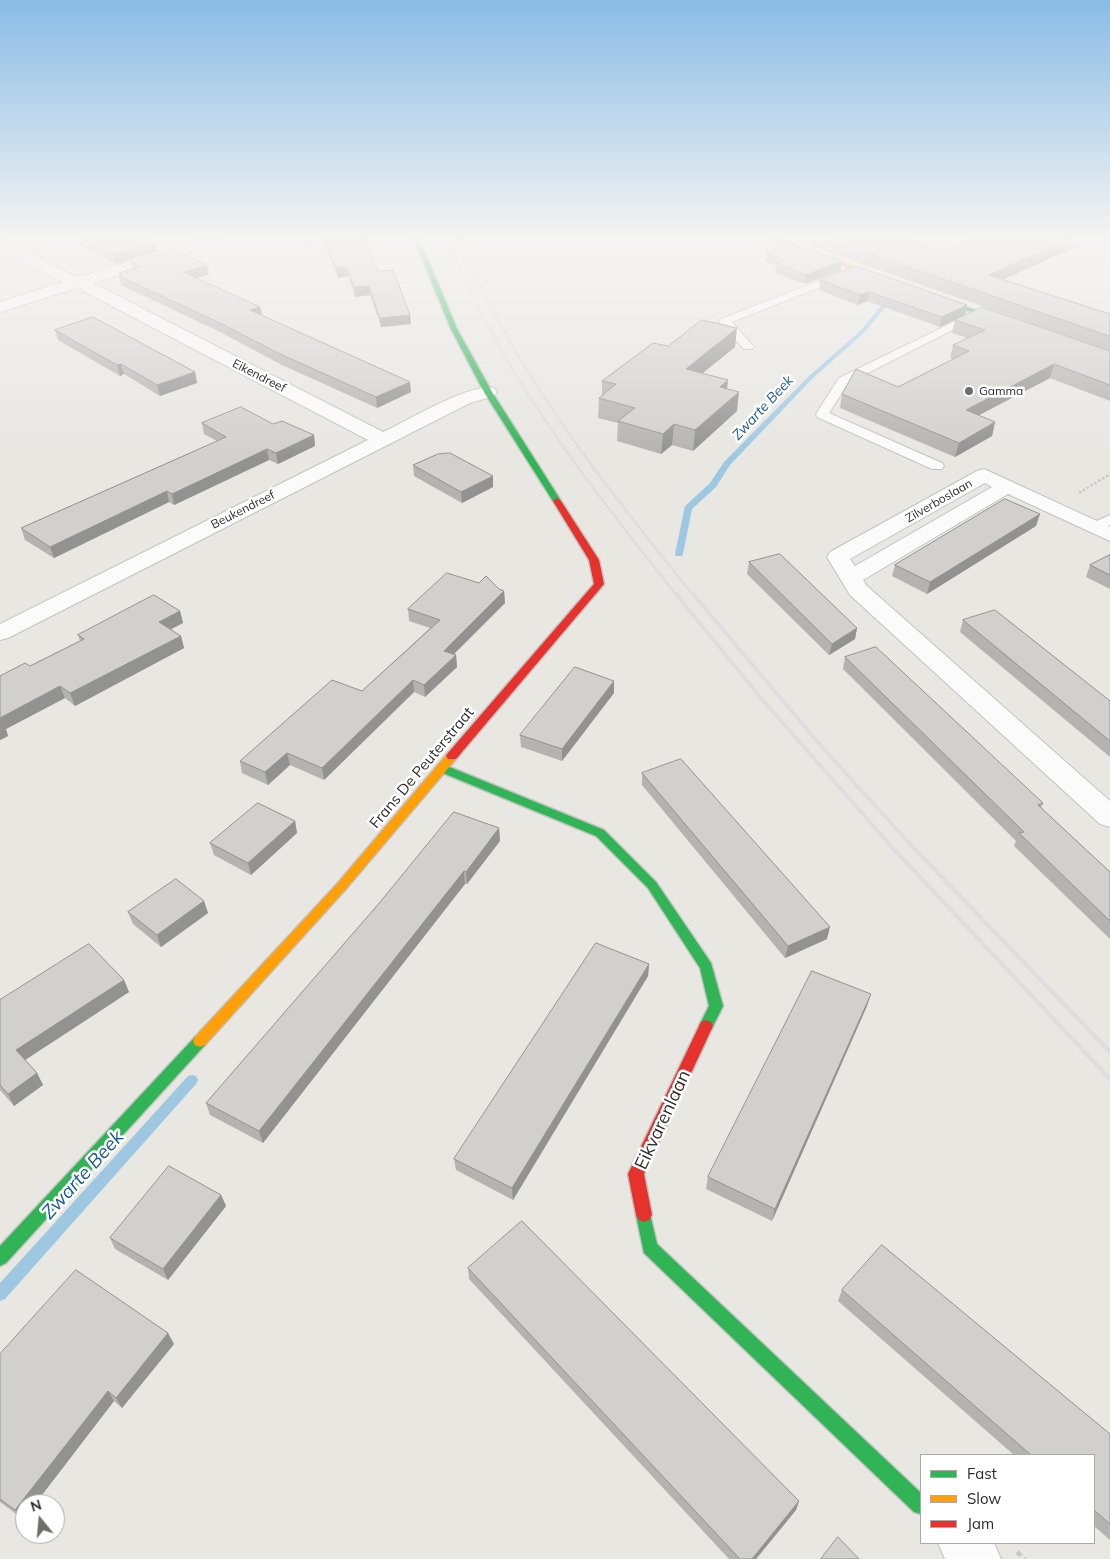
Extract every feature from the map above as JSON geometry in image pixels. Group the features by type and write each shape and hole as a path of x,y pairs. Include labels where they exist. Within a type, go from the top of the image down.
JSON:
{"street":[{"name":"Eikendreef","path":"136,313 384,440"},
{"name":"Frans De Peuterstraat","path":"0,1258 341,887 599,584 594,560 488,392 447,313"},
{"path":"981,313 1016,326"},
{"name":"Beukendreef","path":"0,633 464,400 488,392"},
{"name":"Zilverboslaan","path":"1056,508 1008,486 852,577 858,590 1110,817"},
{"path":"1056,508 1105,527"},
{"name":"Eikvarenlaan","path":"442,768 600,833 652,885 706,967 716,1006 636,1174 650,1248 920,1504"},
{"path":"962,1544 978,1559"}],"lane":[{"path":"746,313 725,321 748,347"},
{"path":"937,466 822,414 843,381 978,313"}],"path":[{"path":"1056,508 1110,474"}],"building":[{"path":"198,313 256,313 410,382 376,397 280,354"},
{"path":"378,313 409,313 410,315 380,318"},
{"path":"930,313 951,313 942,317"},
{"path":"970,313 999,313 1110,351 1110,385 1054,364 966,410 995,422 959,443 842,394 856,369 898,387 969,351 953,345 985,330 955,320"},
{"path":"1042,313 1110,314 1110,336"},
{"path":"93,317 195,372 157,385 55,330"},
{"path":"702,320 737,328 686,369 728,380 720,387 739,392 695,430 674,424 663,434 618,421 635,408 599,398 616,384 602,381 653,343 668,346"},
{"path":"241,407 273,424 282,421 314,435 276,453 267,449 172,494 167,491 50,547 21,528 226,437 202,423"},
{"path":"450,453 493,476 461,492 413,465 438,454"},
{"path":"1005,499 1040,514 930,582 895,565"},
{"path":"780,554 857,628 832,644 749,562"},
{"path":"1110,555 1110,575 1090,565"},
{"path":"447,573 479,583 486,576 499,589 504,591 444,651 456,655 424,685 413,680 322,768 287,753 265,772 240,761 332,680 362,691 440,620 408,609"},
{"path":"154,595 180,611 159,622 181,636 70,693 60,686 0,718 0,676 25,663 30,666 84,639 78,635"},
{"path":"995,610 1110,701 1110,741 963,620"},
{"path":"876,647 1043,803 1038,805 1110,872 1110,921 1019,833 1024,832 845,657"},
{"path":"575,667 614,681 562,749 520,735"},
{"path":"681,759 830,927 788,946 642,773"},
{"path":"258,803 295,821 248,863 210,843"},
{"path":"454,812 499,828 259,1131 206,1103 381,901"},
{"path":"176,879 204,901 157,935 128,912"},
{"path":"596,943 649,964 512,1188 454,1159"},
{"path":"89,944 124,980 16,1050 37,1073 8,1094 0,1085 0,1000"},
{"path":"812,971 871,994 775,1209 708,1177"},
{"path":"169,1166 221,1195 163,1269 110,1238"},
{"path":"522,1221 799,1501 752,1559 740,1559 468,1268"},
{"path":"882,1245 1110,1434 1110,1524 1095,1511 1095,1454 1030,1454 842,1290"},
{"path":"76,1270 168,1333 116,1398 108,1391 28,1494 15,1494 15,1510 0,1499 0,1354"},
{"path":"838,1537 859,1559 821,1559"}],"waterway":[{"name":"Zwarte Beek","path":"679,554 688,508 713,485 727,464 811,377 862,332 878,313"},
{"name":"Zwarte Beek","path":"0,1294 192,1080"}],"railway":[{"path":"481,313 508,362 576,465 677,596"},
{"path":"494,313 534,382 564,426 627,512 694,596"},
{"path":"676,594 760,697 891,846"},
{"path":"693,594 821,746 912,846"},
{"path":"890,845 1110,1079"},
{"path":"911,845 1110,1052"}],"traffic: fast":[{"path":"447,313 488,392 557,501"},
{"path":"979,313 1008,323"},
{"path":"442,768 600,833 652,885 706,967 716,1006 706,1026"},
{"path":"0,1258 200,1041"},
{"path":"644,1215 650,1248 920,1504"}],"traffic: slow":[{"path":"200,1041 341,887 452,756"}],"traffic: jam":[{"path":"452,756 599,584 594,560 557,501"},
{"path":"644,1215 636,1174 706,1026"}],"place":[{"name":"Gamma","path":"969,391"}]}
